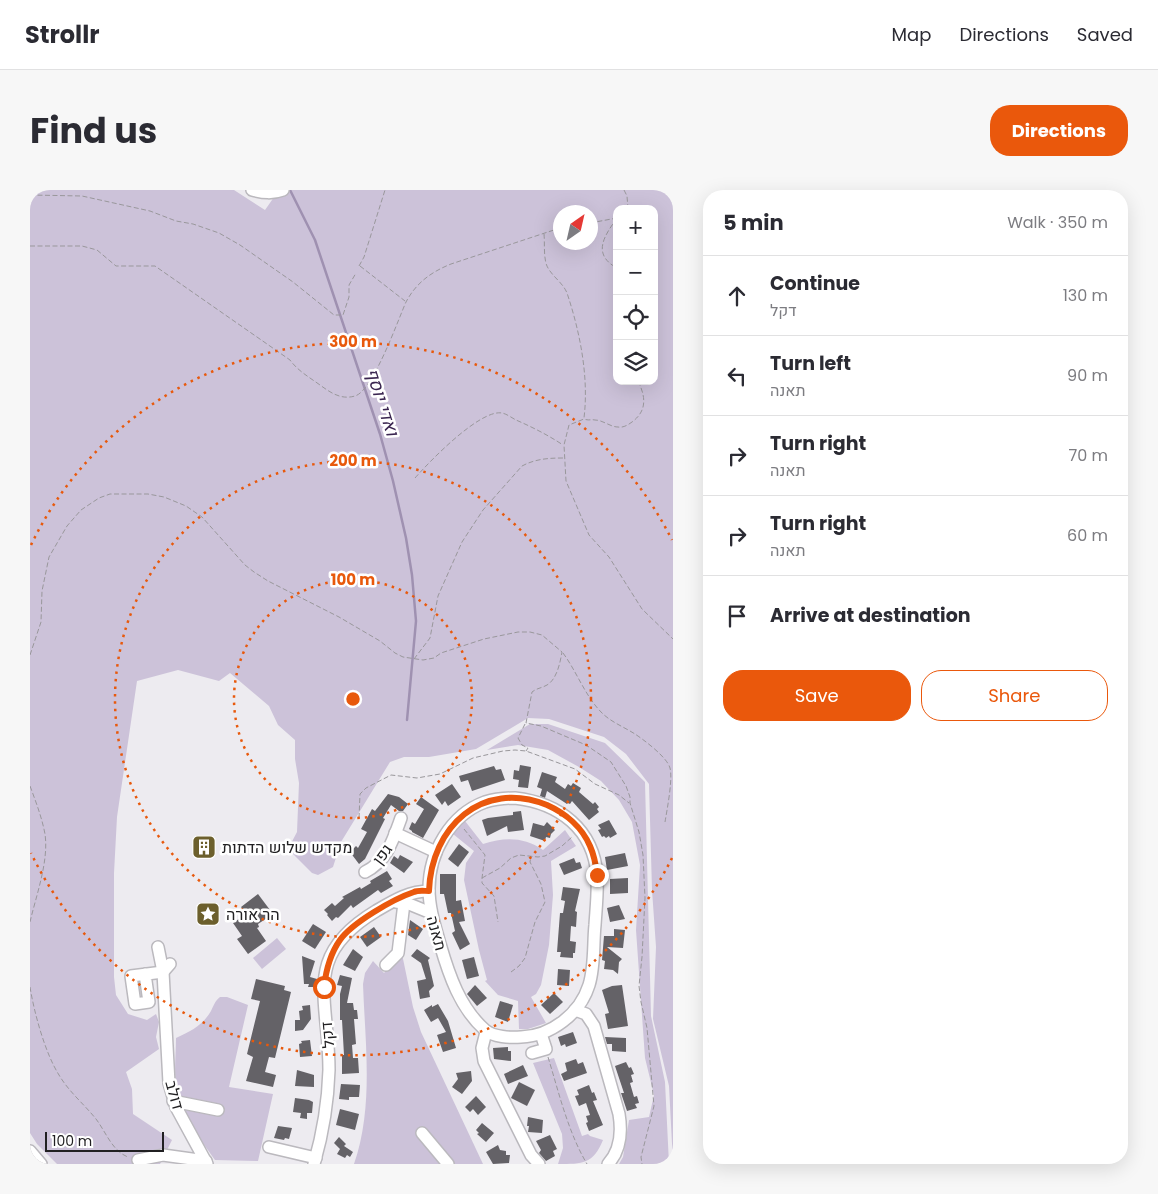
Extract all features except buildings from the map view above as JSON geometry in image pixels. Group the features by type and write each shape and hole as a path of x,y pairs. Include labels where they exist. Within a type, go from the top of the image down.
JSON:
{"street":[{"path":"252,190 274,193 283,190"},
{"name":"תאנה","path":"486,1032 468,1010 451,981 432,913 429,876 436,852 443,837 457,820 472,808 485,802 515,798 528,799 564,814 580,830 590,845 597,875 591,978 585,995 575,1010 559,1025 541,1034"},
{"name":"גפן","path":"365,872 383,858 401,818"},
{"name":"גפן","path":"395,833 436,852"},
{"name":"דקל","path":"315,1161 324,1121 328,1084 324,998 327,966 335,948 346,932 363,919 390,903 404,900 414,892 429,891"},
{"path":"386,965 398,953 404,900 432,913"},
{"name":"דולב","path":"158,947 166,968 169,1083 173,1100 206,1163"},
{"path":"166,968 145,974 149,1002 166,1019"},
{"path":"575,1010 586,1014 594,1026 619,1114 621,1128 619,1142 608,1164"},
{"path":"532,1052 546,1050 541,1034 511,1037 486,1032 482,1048 484,1061 528,1149 539,1164"},
{"path":"173,1100 218,1110"},
{"path":"422,1133 448,1164"},
{"path":"269,1148 315,1161"},
{"path":"30,1151 41,1164"},
{"path":"138,1160 163,1156 206,1163"}],"path":[{"path":"385,190 360,266 406,302"},
{"path":"624,190 628,205"},
{"path":"30,195 82,196 150,211 176,221 193,224 219,233 240,245 293,282 334,315 343,314 349,297 349,285 356,273"},
{"path":"598,221 613,219"},
{"path":"613,224 604,237 602,246 604,256 613,266"},
{"path":"30,246 82,246 97,250 116,266 155,266 290,360 297,369 336,396 355,396 365,390 374,376 406,302 420,282 441,268 553,231"},
{"path":"544,234 547,266 566,290 580,344 586,402 584,419"},
{"path":"640,385 645,399 644,407 639,416 626,426 617,427 597,420 584,419 569,425 564,445 566,480 589,535 609,557 642,609 673,640"},
{"path":"415,478 430,460 468,428 491,413 502,413 564,445"},
{"path":"414,659 430,638 434,612 442,584 462,542 478,516 522,466 545,458 564,458"},
{"path":"30,655 42,622 42,591 49,556 67,526 81,510 99,498 110,494 148,494 164,497 186,506 202,517 245,565 268,581 338,617 380,641 403,657 423,660 434,658 441,653 484,639 518,632 542,635 562,652 573,666 580,682 602,713 642,739 663,758 670,768 670,791 665,822"},
{"path":"526,751 528,748 522,745 518,738 526,724 532,692 549,684 557,670 562,652"},
{"path":"526,724 542,726 586,744 612,762 630,797 630,804 643,855 645,898 639,986 647,1028 654,1106 642,1164"},
{"path":"359,818 360,794 366,788 391,775 417,778 440,774 473,758 504,751 526,751 575,769 595,784 618,795 630,804"},
{"path":"30,786 45,836 45,860 30,922"},
{"path":"457,820 485,855 482,883 494,896 498,922"},
{"path":"482,878 500,868 511,858 519,855 545,856 562,846 580,830"},
{"path":"511,972 525,958 535,922 545,902 541,884 530,862 531,856"},
{"path":"30,986 40,1030 58,1074 80,1103 97,1119 112,1144 122,1155 138,1160"},
{"path":"546,1050 566,1117 587,1164"}],"shaded area":[{"path":"30,190 234,190 265,210 279,190 671,190 673,193 673,1163 669,1086 653,1019 656,947 652,890 649,784 626,754 604,737 549,719 528,718 476,749 429,757 404,757 390,762 341,842 333,867 318,875 312,873 288,849 297,832 299,783 295,759 295,740 278,725 269,706 230,673 219,681 178,670 137,681 117,817 114,873 114,977 116,995 128,1014 147,1020 156,1014 159,1022 156,1037 159,1049 126,1072 132,1089 133,1114 172,1140 160,1164 57,1164 37,1144 30,1133"},
{"path":"530,724 548,724 605,743 645,782 651,1016 665,1082 669,1164 619,1164 623,1157 629,1120 649,1117 654,1095 645,1058 636,930 640,865 632,822 619,800 601,781 548,750 518,745 487,750"},
{"path":"465,821 483,844 507,839 529,843 543,850 565,830 576,846 551,861 553,895 549,945 541,985 536,994 531,997 546,1023 528,1029 519,1029 518,1001 498,995 485,981 487,980 464,880 466,863 474,851 453,834"},
{"path":"277,938 286,949 262,969 253,958"},
{"path":"402,954 413,1007 421,1032 483,1164 354,1164 364,1120 366,1097 367,1074 363,984 365,973 373,961 384,973"},
{"path":"220,997 227,997 248,1005 229,1087 273,1094 258,1161 215,1160 191,1125 178,1096 175,1073 176,1038 200,1024 208,1016"},
{"path":"554,1058 582,1136 588,1134 603,1140 595,1154 581,1163 558,1164 563,1148 562,1134 533,1063"}],"waterway":[{"name":"ואדי יוסף","path":"290,190 315,240 380,434 406,538 412,575 416,621 407,720"}],"place":[{"name":"מקדש שלוש הדתות","path":"204,847"},
{"name":"הר אורה","path":"208,914"}],"route":[{"path":"324,987 330,956 346,932 390,903 414,892 429,891 429,876 432,863 443,837 461,816 485,802 499,799 528,799 540,802 564,814 583,833 590,845 597,875"}]}
